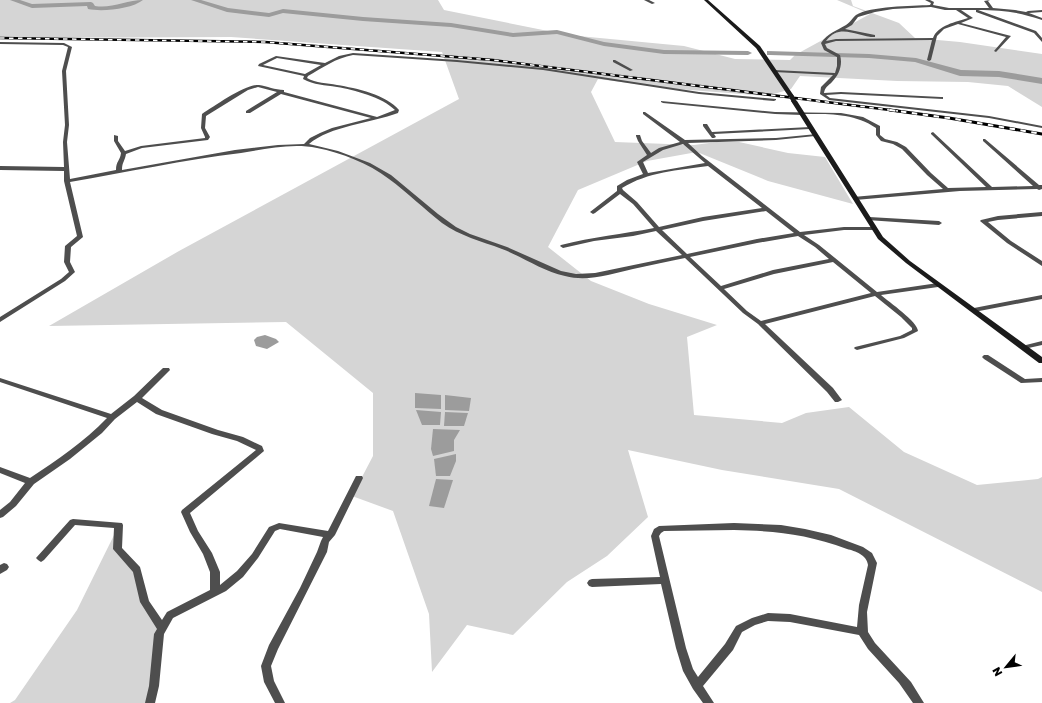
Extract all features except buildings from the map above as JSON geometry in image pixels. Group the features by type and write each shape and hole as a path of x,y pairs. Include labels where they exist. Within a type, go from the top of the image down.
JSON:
{"street":[{"path":"646,0 653,3"},
{"path":"706,0 758,47 868,219 890,248 938,286 974,310 1042,361"},
{"path":"927,0 933,4 931,6"},
{"path":"988,0 986,1 992,9"},
{"path":"822,43 827,35 855,22 857,16 880,9 931,6 956,9 1042,11"},
{"path":"929,60 935,36 943,28 971,18 956,9"},
{"path":"974,9 1035,32 1042,41"},
{"path":"1018,11 1042,19"},
{"path":"958,23 1009,36 996,51"},
{"path":"840,29 890,39"},
{"path":"822,43 836,40 935,39"},
{"path":"0,43 64,44 70,47 64,71 67,125 65,142 66,169 67,181 80,237 68,246 67,262 72,272 63,280 0,320"},
{"path":"822,43 823,47 837,55 840,61 836,74 832,81 823,88 822,94"},
{"path":"325,64 276,57 260,66 306,75 325,64 353,54 457,61 568,72 699,93 774,100"},
{"path":"614,61 631,70"},
{"path":"774,71 836,74"},
{"path":"305,145 311,139 338,128 388,116 397,110 393,106 378,98 306,79 306,75"},
{"path":"124,153 141,147 206,139 208,137 203,128 204,115 253,86 263,86 283,91 376,118"},
{"path":"248,112 283,91"},
{"path":"822,94 841,93 941,98"},
{"path":"822,94 829,98 898,108 923,109 989,117 1042,126"},
{"path":"917,96 923,109"},
{"path":"663,102 775,113 845,115 873,123 878,127 878,135 880,138 904,148 947,190"},
{"path":"644,113 684,142 709,164 799,234 817,246 913,324 915,328 914,331 902,337 858,348"},
{"path":"705,125 712,133 716,141"},
{"path":"712,133 810,128"},
{"path":"933,133 990,188"},
{"path":"646,174 640,162 661,150 684,142 776,139 815,135"},
{"path":"116,136 116,141 124,153 123,158 119,163 119,172"},
{"path":"638,136 638,140 649,151 650,156"},
{"path":"985,140 1041,188"},
{"path":"67,181 213,155 305,145 329,150 368,163 390,177 455,229 469,236 505,248 568,275 587,276 799,234 836,229 874,228"},
{"path":"593,212 620,191 619,187 629,180 646,174 709,164"},
{"path":"0,168 66,169"},
{"path":"855,198 947,190 1041,188"},
{"path":"620,191 635,202 658,229 745,312 760,323 830,390 838,400"},
{"path":"563,246 594,239 658,229 703,219 767,209"},
{"path":"1042,214 998,218 984,221 1009,242 1042,264"},
{"path":"868,219 939,222"},
{"path":"720,288 773,272 833,260"},
{"path":"760,323 877,294 938,286"},
{"path":"974,310 1042,297"},
{"path":"1024,347 1042,343"},
{"path":"986,357 1024,381 1032,382 1042,380"},
{"path":"0,515 13,504 30,482 67,457 99,431 112,417 137,398 166,370"},
{"path":"0,380 112,417"},
{"path":"137,398 159,412 240,439 259,448 260,451 185,512 194,532 207,553 215,572 215,592"},
{"path":"0,470 30,482"},
{"path":"280,703 269,682 266,666 273,648 322,552 325,541 358,478"},
{"path":"41,558 73,522 119,526 116,548 137,570 146,602 162,628"},
{"path":"709,703 696,686 688,672 681,648 655,536 657,531 662,528 743,525 772,527 834,539 870,556 872,562 863,603 863,632 869,643 910,689 919,703"},
{"path":"150,703 154,686 156,652 159,634 170,615 223,588 240,574 274,527 279,526 330,534"},
{"path":"0,565 4,567 0,570"},
{"path":"592,583 666,580"},
{"path":"696,686 729,647 739,629 752,622 768,617 790,618 863,632"}],"shaded area":[{"path":"0,0 438,0 444,10 568,35 684,46 735,59 790,60 795,55 870,14 837,0 851,0 853,6 899,23 915,38 960,42 1042,54 1042,107 1008,86 968,82 897,81 800,76 791,89 767,96 677,89 598,79 591,92 615,142 694,145 717,142 739,142 788,153 825,157 853,204 768,181 697,152 647,161 578,190 548,247 591,281 649,304 717,325 687,337 694,415 782,423 806,413 849,407 904,452 977,485 1038,479 1042,477 1042,592 839,489 722,470 628,450 648,517 607,556 567,582 513,635 467,625 432,672 429,614 393,511 352,496 373,456 373,393 286,322 49,326 179,251 459,99 442,52 231,37 0,38"},
{"path":"265,335 276,339 279,342 267,349 256,346 254,340 257,337"},
{"path":"415,393 441,395 441,409 415,408"},
{"path":"445,395 471,398 469,411 445,410"},
{"path":"416,410 441,412 440,425 422,425"},
{"path":"445,412 468,413 464,426 444,426"},
{"path":"433,429 460,430 454,440 454,451 433,456 431,449"},
{"path":"456,454 456,461 450,476 436,476 434,459"},
{"path":"436,479 453,480 444,508 429,506"},
{"path":"119,525 117,549 137,570 145,602 162,628 150,703 10,703 15,700 77,610"}],"waterway":[{"path":"13,0 32,6 91,4 91,7 103,9 140,0"},
{"path":"194,0 227,10 269,15 283,11 363,19 451,25 513,35 557,32 604,44 664,52 748,53"},
{"path":"770,53 869,56 916,60 960,73 999,74 1042,81"}],"railway":[{"path":"0,38 265,42 493,60 898,111"},
{"path":"890,110 949,118 1042,134"}]}
